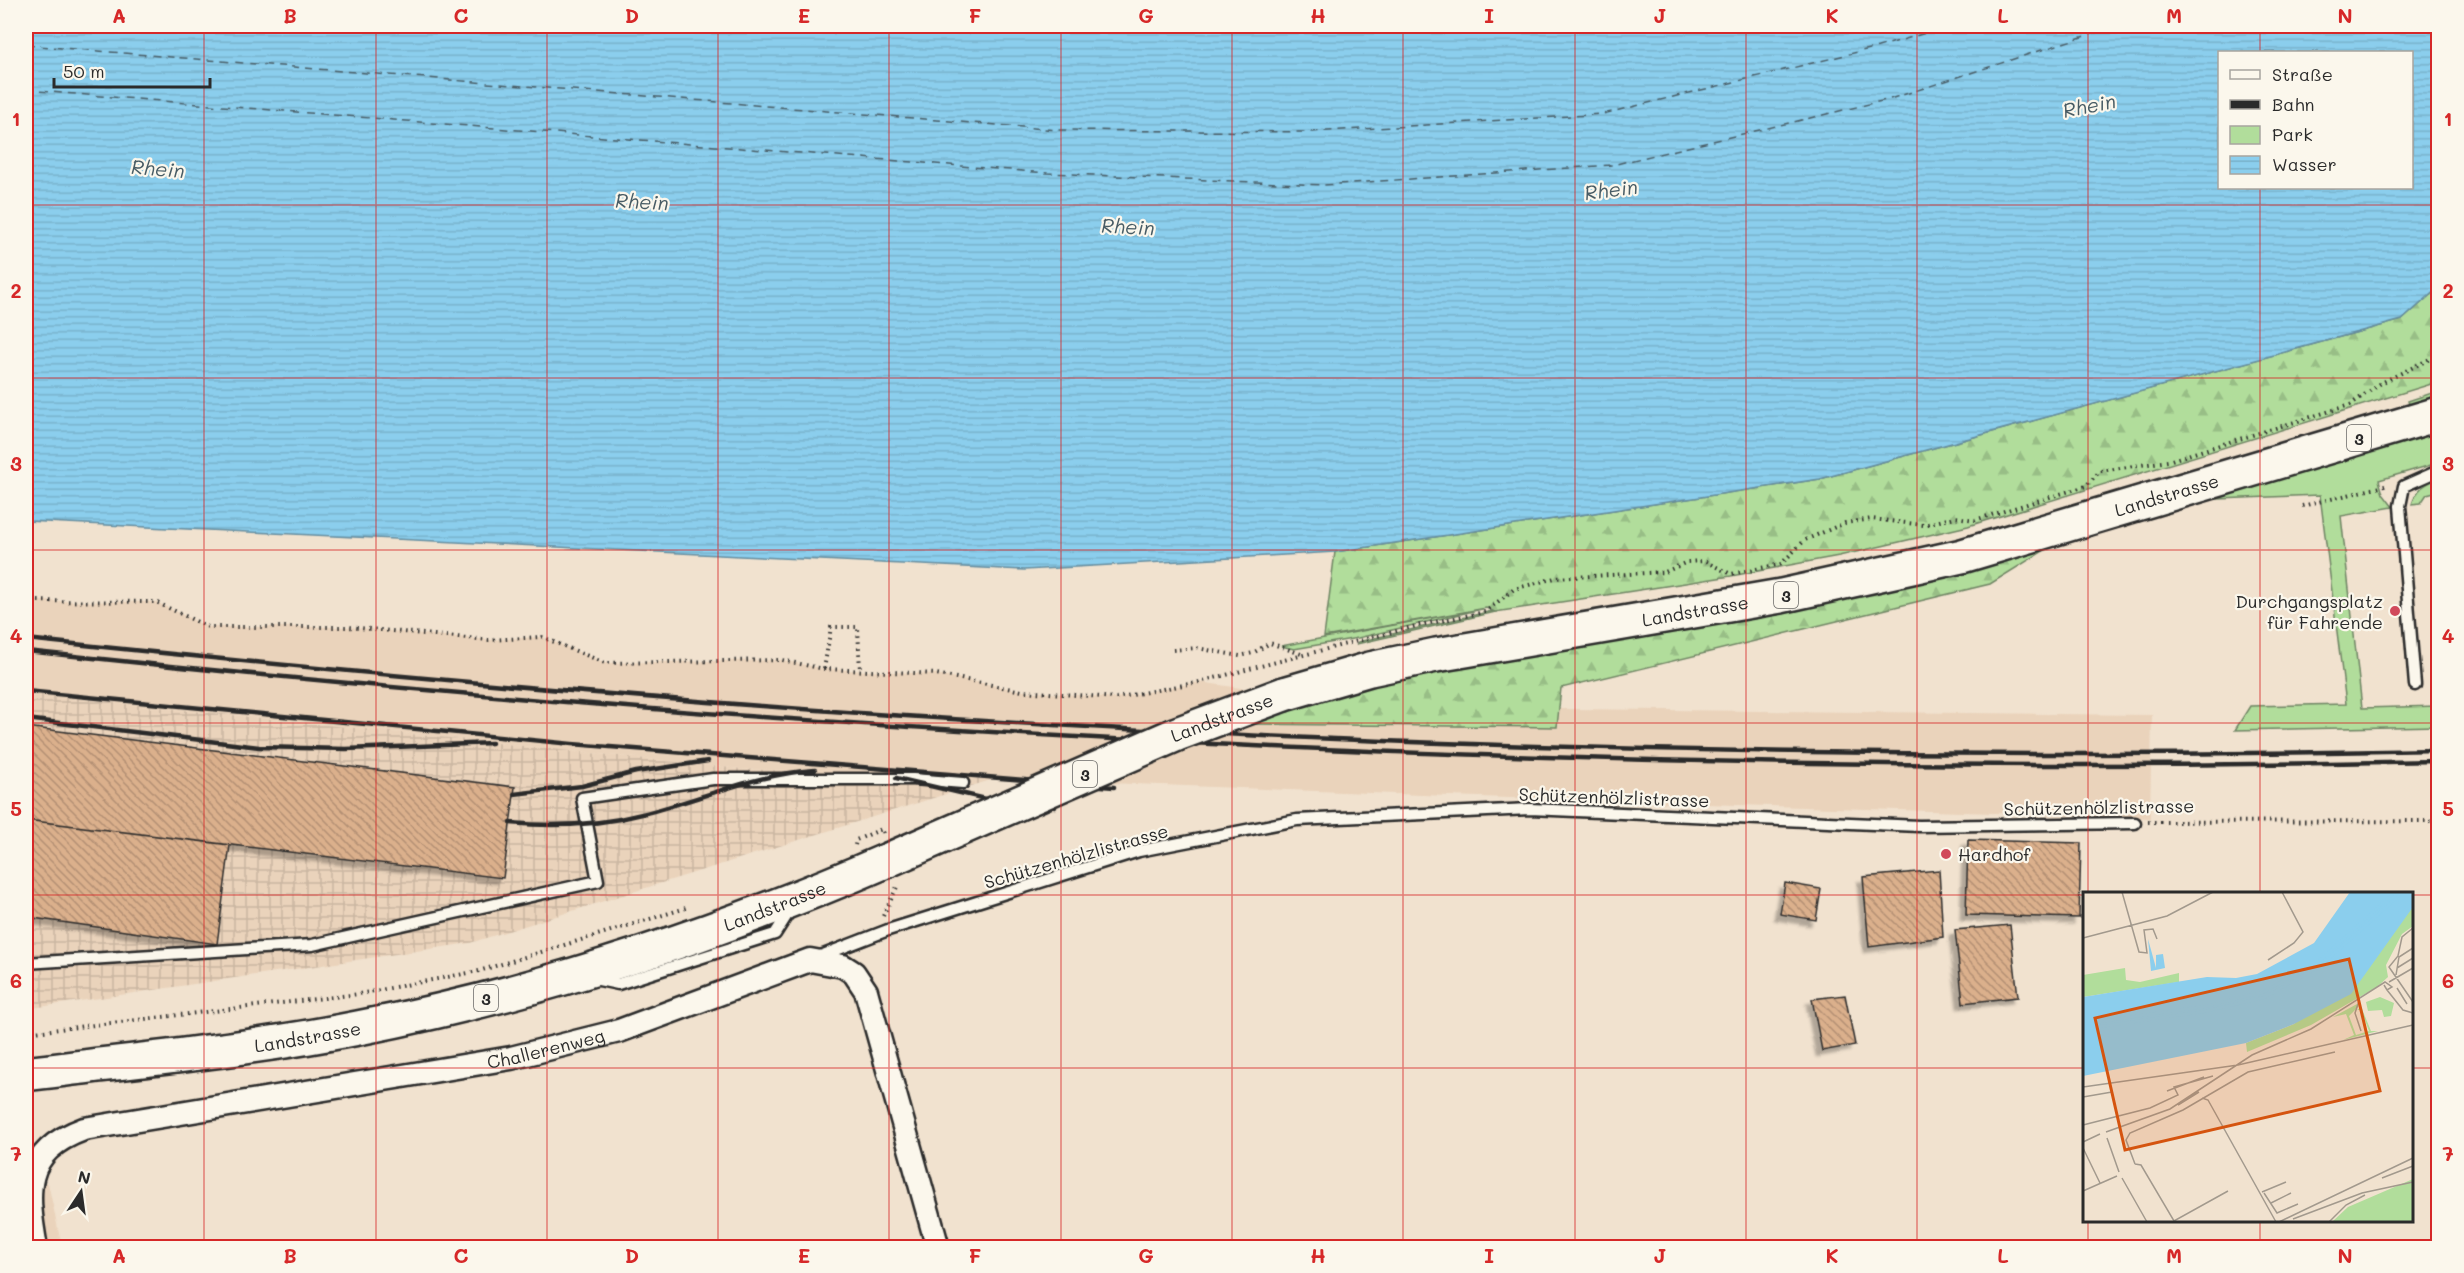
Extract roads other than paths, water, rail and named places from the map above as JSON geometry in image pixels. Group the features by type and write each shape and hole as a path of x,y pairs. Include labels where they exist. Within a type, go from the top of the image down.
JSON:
{"main road":[{"name":"Landstrasse","path":"26,1074 266,1045 360,1028 570,975 798,899 886,853 1177,734 1284,694 1370,669 1436,655 1781,596 1962,556 2439,414"}],"street":[{"name":"Challerenweg","path":"36,1248 28,1203 28,1186 35,1167 45,1151 65,1136 84,1129 511,1058 619,1031 810,960"},
{"path":"810,960 843,966 854,973 866,991 938,1248"}],"lane":[{"path":"2415,685 2400,506 2404,486 2439,471"},
{"path":"26,963 312,945 598,880 582,798 713,779 913,779 963,783"},
{"name":"Schützenhölzlistrasse","path":"810,960 888,930 1139,851 1297,820 1530,809 1919,826 2135,823"}],"water":[{"name":"Rhein","path":"26,26 2438,26 2438,288 2402,320 1820,479 1335,552 1024,570 26,521"}],"railway":[{"path":"26,639 651,698 860,713 1254,736 1846,753 2241,753 2438,750"},
{"path":"26,651 327,681 627,707 929,728 1230,745 1532,757 1834,764 2136,765 2438,761"},
{"path":"26,691 572,744 1114,787"},
{"path":"26,719 259,747 346,749 492,743"},
{"path":"514,794 582,786 636,772 708,761"},
{"path":"510,823 560,825 610,821 664,808 749,782 792,772 815,770"},
{"path":"896,778 986,799 1055,807"}],"place":[{"name":"Durchgangsplatz für Fahrende","path":"2395,611"},
{"name":"Hardhof","path":"1946,854"}]}
